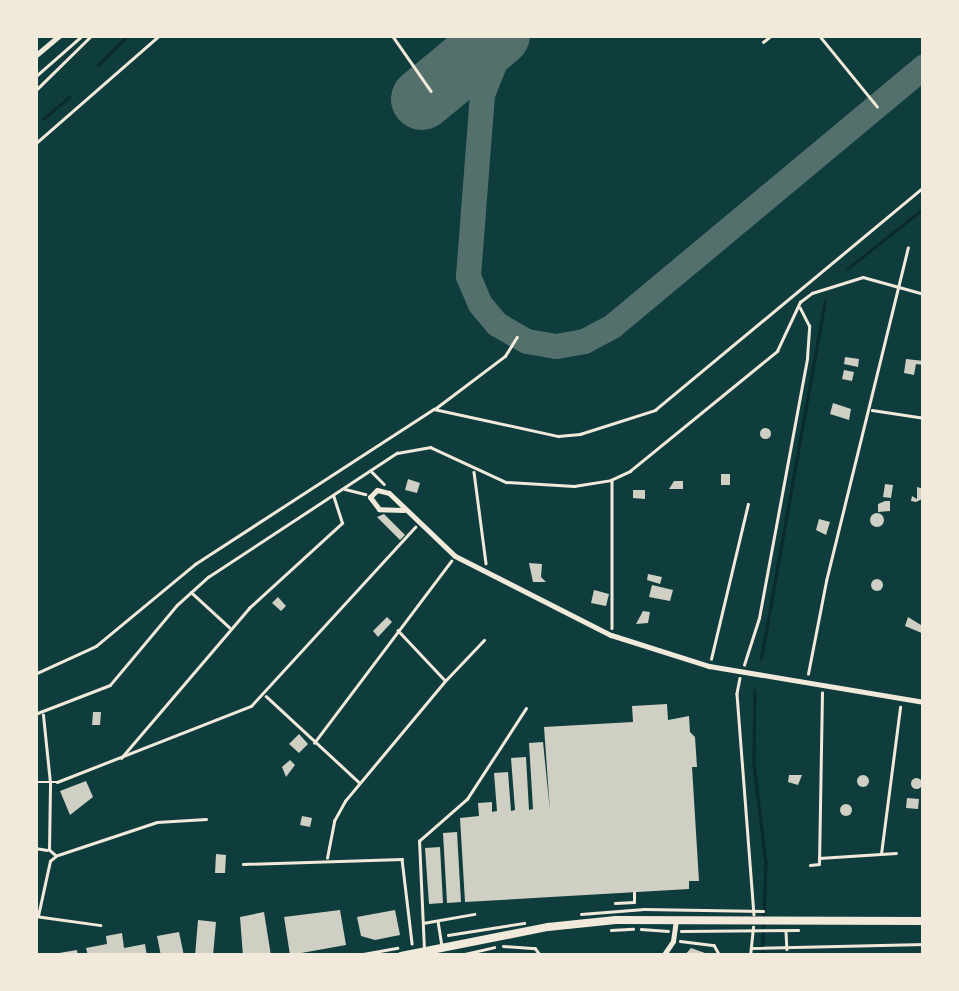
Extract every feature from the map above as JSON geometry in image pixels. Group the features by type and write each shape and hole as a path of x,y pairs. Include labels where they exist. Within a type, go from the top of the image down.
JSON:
{"main road":[{"path":"400,952 417,954 584,922 676,919 745,926 774,921 924,921"}],"street":[{"path":"35,56 60,35"},
{"path":"404,510 379,509 370,497 377,490 389,493 455,556 610,635 709,666 924,702"},
{"path":"662,956 673,941 676,919"}],"lane":[{"path":"35,144 160,35"},
{"path":"392,35 431,91"},
{"path":"763,42 772,35"},
{"path":"819,35 877,106"},
{"path":"434,409 558,436 638,418 671,400 924,187"},
{"path":"35,674 96,646 196,564 434,409 505,356 517,337"},
{"path":"417,954 422,924 420,841 467,799 526,708"},
{"path":"422,924 474,914"},
{"path":"438,921 442,948"}],"path":[{"path":"35,78 82,35"},
{"path":"35,91 92,35"},
{"path":"806,683 826,582 908,248"},
{"path":"35,714 110,686 191,592 398,453 420,446 506,482 582,486 611,480 630,472 777,351 798,307 812,292 860,278 924,294"},
{"path":"750,956 754,948 754,908 737,694 760,618 808,358 810,326 798,307"},
{"path":"871,409 924,418"},
{"path":"474,468 487,574"},
{"path":"372,470 389,493"},
{"path":"610,635 611,480"},
{"path":"343,489 357,490 370,497"},
{"path":"120,759 230,628 342,523 333,496"},
{"path":"709,666 748,504"},
{"path":"35,782 50,783 120,759 235,714 265,695 418,524"},
{"path":"314,744 455,556"},
{"path":"191,592 230,628"},
{"path":"398,631 445,681"},
{"path":"327,858 334,820 358,782 484,640"},
{"path":"810,865 819,864 822,686"},
{"path":"265,695 358,782"},
{"path":"881,854 901,701"},
{"path":"42,713 50,783 49,850"},
{"path":"100,925 36,916 50,861 157,822 206,819"},
{"path":"35,848 49,850 56,856"},
{"path":"819,858 896,852"},
{"path":"243,864 327,858 402,859 417,954"},
{"path":"615,903 634,900 634,893"},
{"path":"745,910 774,921"},
{"path":"691,932 774,921"},
{"path":"609,930 664,931"},
{"path":"786,930 787,949"},
{"path":"456,956 522,940"},
{"path":"673,941 714,945 720,956"},
{"path":"754,948 924,944"},
{"path":"502,946 529,948 541,956"},
{"path":"529,948 529,956"},
{"path":"352,956 400,952"}],"building":[{"path":"845,357 859,359 858,367 844,364"},
{"path":"906,359 924,361 924,365 916,364 914,375 904,373"},
{"path":"844,370 854,372 852,381 842,379"},
{"path":"833,403 851,409 849,420 830,414"},
{"path":"765,428 770,433 765,438 760,433"},
{"path":"721,474 730,474 730,485 721,485"},
{"path":"408,479 420,483 417,493 405,490"},
{"path":"674,481 683,481 683,489 669,489"},
{"path":"885,484 893,485 891,498 883,497"},
{"path":"917,487 924,489 924,498 911,501 912,496 917,499"},
{"path":"633,490 645,490 645,499 633,498"},
{"path":"890,501 890,511 878,512 878,504"},
{"path":"877,513 884,520 877,527 870,520"},
{"path":"384,514 405,535 400,540 377,517"},
{"path":"819,519 830,522 826,535 816,530"},
{"path":"529,563 542,564 541,577 546,582 533,582"},
{"path":"648,574 662,577 660,584 647,580"},
{"path":"877,579 883,585 877,591 871,585"},
{"path":"652,585 673,590 670,601 649,597"},
{"path":"594,590 609,594 606,606 591,603"},
{"path":"278,597 286,606 281,611 272,603"},
{"path":"643,611 650,612 648,623 636,624"},
{"path":"387,617 392,622 378,637 373,631"},
{"path":"908,617 921,625 924,620 924,634 905,626"},
{"path":"667,704 668,720 689,716 690,732 695,737 697,767 692,767 699,881 689,881 689,889 465,902 460,818 479,816 478,803 492,802 492,812 497,811 494,773 508,772 511,811 515,810 511,758 526,757 529,810 533,809 529,743 543,742 550,811 544,727 633,722 632,706"},
{"path":"93,712 101,712 100,725 92,725"},
{"path":"299,734 308,744 299,753 289,744"},
{"path":"290,760 295,765 286,777 282,767"},
{"path":"789,775 802,775 798,785 788,782"},
{"path":"863,775 869,781 863,787 857,781"},
{"path":"916,777 922,783 916,789 910,783"},
{"path":"86,781 93,797 70,815 60,791"},
{"path":"907,798 919,799 918,809 906,808"},
{"path":"846,804 852,810 846,816 840,810"},
{"path":"302,816 312,818 310,827 300,825"},
{"path":"457,832 461,902 447,903 443,833"},
{"path":"440,847 443,903 429,904 425,848"},
{"path":"216,854 226,855 225,873 215,873"},
{"path":"340,910 346,945 290,955 284,917"},
{"path":"395,910 400,935 375,940 361,936 357,917"},
{"path":"264,912 271,956 243,956 240,917"},
{"path":"198,920 216,922 213,956 195,956"},
{"path":"179,932 184,956 161,956 157,936"},
{"path":"122,933 124,948 145,944 147,956 88,956 86,948 107,944 106,936"},
{"path":"691,948 705,953 684,956"},
{"path":"77,950 78,956 53,956 53,954"}],"waterway":[{"path":"98,65 128,35"},
{"path":"43,119 69,97"},
{"path":"847,269 924,208"},
{"path":"761,659 825,301"},
{"path":"755,690 754,764 766,863 764,917"},
{"path":"762,956 763,925"}],"taxiway":[{"path":"506,35 482,94 468,276 480,304 497,324 527,341 556,346 584,341 612,326 924,66"}],"runway":[{"path":"422,99 499,35"}]}
